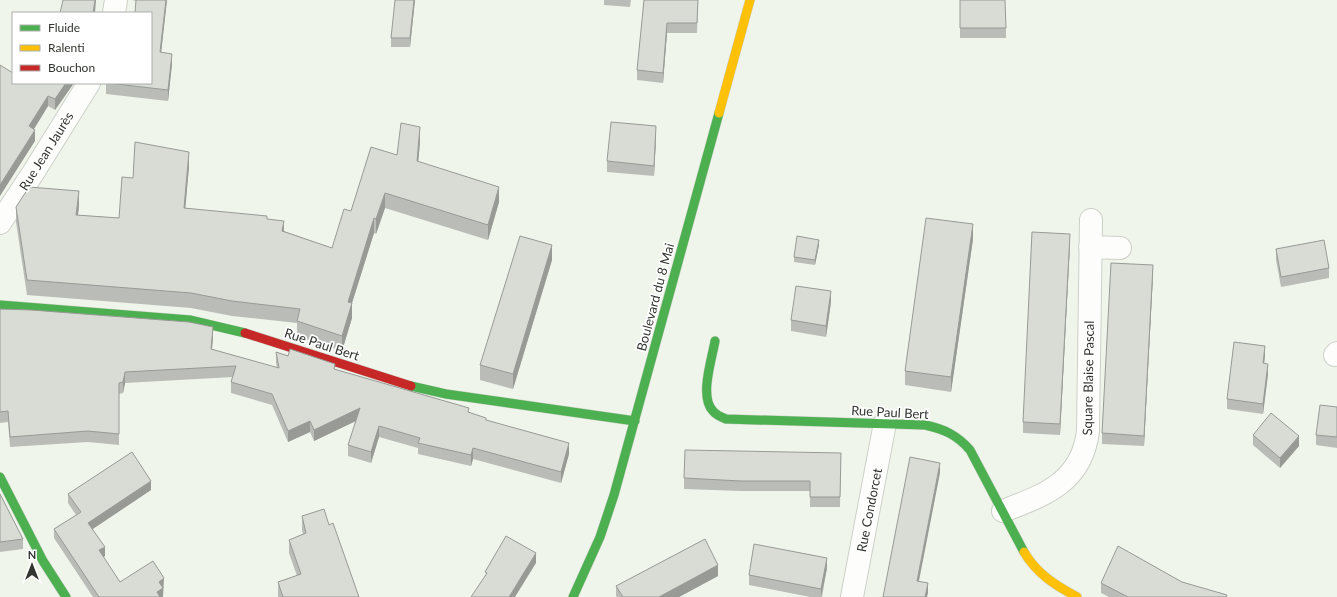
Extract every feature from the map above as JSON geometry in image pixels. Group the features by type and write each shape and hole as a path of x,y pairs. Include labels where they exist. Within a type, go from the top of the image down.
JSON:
{"street":[{"path":"114,12 116,0"},
{"name":"Boulevard du 8 Mai","path":"573,597 600,537 614,494 750,0"},
{"name":"Rue Jean Jaurès","path":"1,221 88,84"},
{"name":"Square Blaise Pascal","path":"1003,511 1043,495 1053,488 1073,472 1084,453 1088,431 1091,220"},
{"path":"1090,247 1120,248"},
{"name":"Rue Paul Bert","path":"0,305 190,320 242,332 428,390 446,394 635,421"},
{"name":"Rue Paul Bert","path":"715,341 706,390 709,407 713,413 719,417 726,419 925,425 944,429 958,437 970,450 1025,553 1038,572 1056,586 1078,597"},
{"name":"Rue Condorcet","path":"852,597 885,423"},
{"path":"0,477 43,561 66,597"}],"building":[{"path":"63,0 95,0 93,12 60,12"},
{"path":"136,0 166,0 160,52 172,54 168,90 117,84 152,84 152,12 135,12"},
{"path":"395,0 414,0 410,38 391,38"},
{"path":"644,0 698,0 697,23 667,23 663,73 637,70"},
{"path":"960,0 1005,0 1006,28 960,28"},
{"path":"0,65 12,72 12,84 65,84 55,99 48,96 29,126 35,130 0,185"},
{"path":"611,122 656,126 654,166 607,161"},
{"path":"401,123 420,127 417,161 499,187 488,225 385,193 376,219 374,218 348,302 352,303 342,336 297,321 300,309 232,301 191,293 27,280 16,207 29,187 79,191 76,215 119,218 122,177 133,178 135,142 189,152 184,208 267,216 267,219 284,221 282,231 332,248 344,209 351,211 371,147 397,155"},
{"path":"926,218 973,224 951,377 905,371"},
{"path":"1032,232 1070,234 1060,424 1023,422"},
{"path":"520,236 552,245 513,374 480,365"},
{"path":"797,236 819,240 815,260 794,257"},
{"path":"1324,240 1329,268 1281,277 1276,249"},
{"path":"1111,263 1153,265 1144,436 1102,433"},
{"path":"796,286 831,291 826,326 791,320"},
{"path":"0,309 189,322 213,327 211,349 279,368 276,352 288,356 290,349 335,364 334,369 469,408 468,412 486,418 486,420 569,443 561,472 473,448 471,455 418,443 420,438 379,426 371,452 348,445 360,408 314,430 310,421 288,431 272,394 231,382 236,366 125,372 123,382 119,383 119,434 88,431 10,437 8,411 0,412"},
{"path":"1234,342 1265,346 1263,363 1268,364 1263,404 1227,399"},
{"path":"1320,405 1337,407 1337,437 1316,435"},
{"path":"1271,413 1299,436 1280,458 1253,435"},
{"path":"685,450 841,453 840,497 810,497 810,481 741,481 684,478"},
{"path":"132,452 151,481 88,523 105,547 99,550 120,582 153,561 164,578 159,582 163,588 157,592 160,597 99,597 54,529 81,512 68,494"},
{"path":"910,457 940,463 917,581 928,583 925,597 883,597"},
{"path":"0,494 23,539 0,542"},
{"path":"324,509 329,525 333,523 359,597 283,597 278,582 301,574 289,540 306,533 302,516"},
{"path":"506,536 536,553 509,597 471,597 487,573 485,572"},
{"path":"705,539 718,565 659,597 623,597 616,586"},
{"path":"754,544 827,558 821,589 749,575"},
{"path":"1118,546 1182,582 1227,595 1226,597 1128,597 1101,583"}],"traffic: fast":[{"path":"573,597 600,537 614,495 719,113"},
{"path":"0,305 190,320 245,333"},
{"path":"715,341 709,367 707,397 709,405 717,415 726,419 925,425 938,428 960,440 970,450 1024,552"},
{"path":"411,386 446,394 635,421"},
{"path":"0,477 43,561 66,597"}],"traffic: slow":[{"path":"719,113 750,0"},
{"path":"1024,552 1041,573 1061,588 1077,597"}],"traffic: jam":[{"path":"245,333 411,386"}]}
